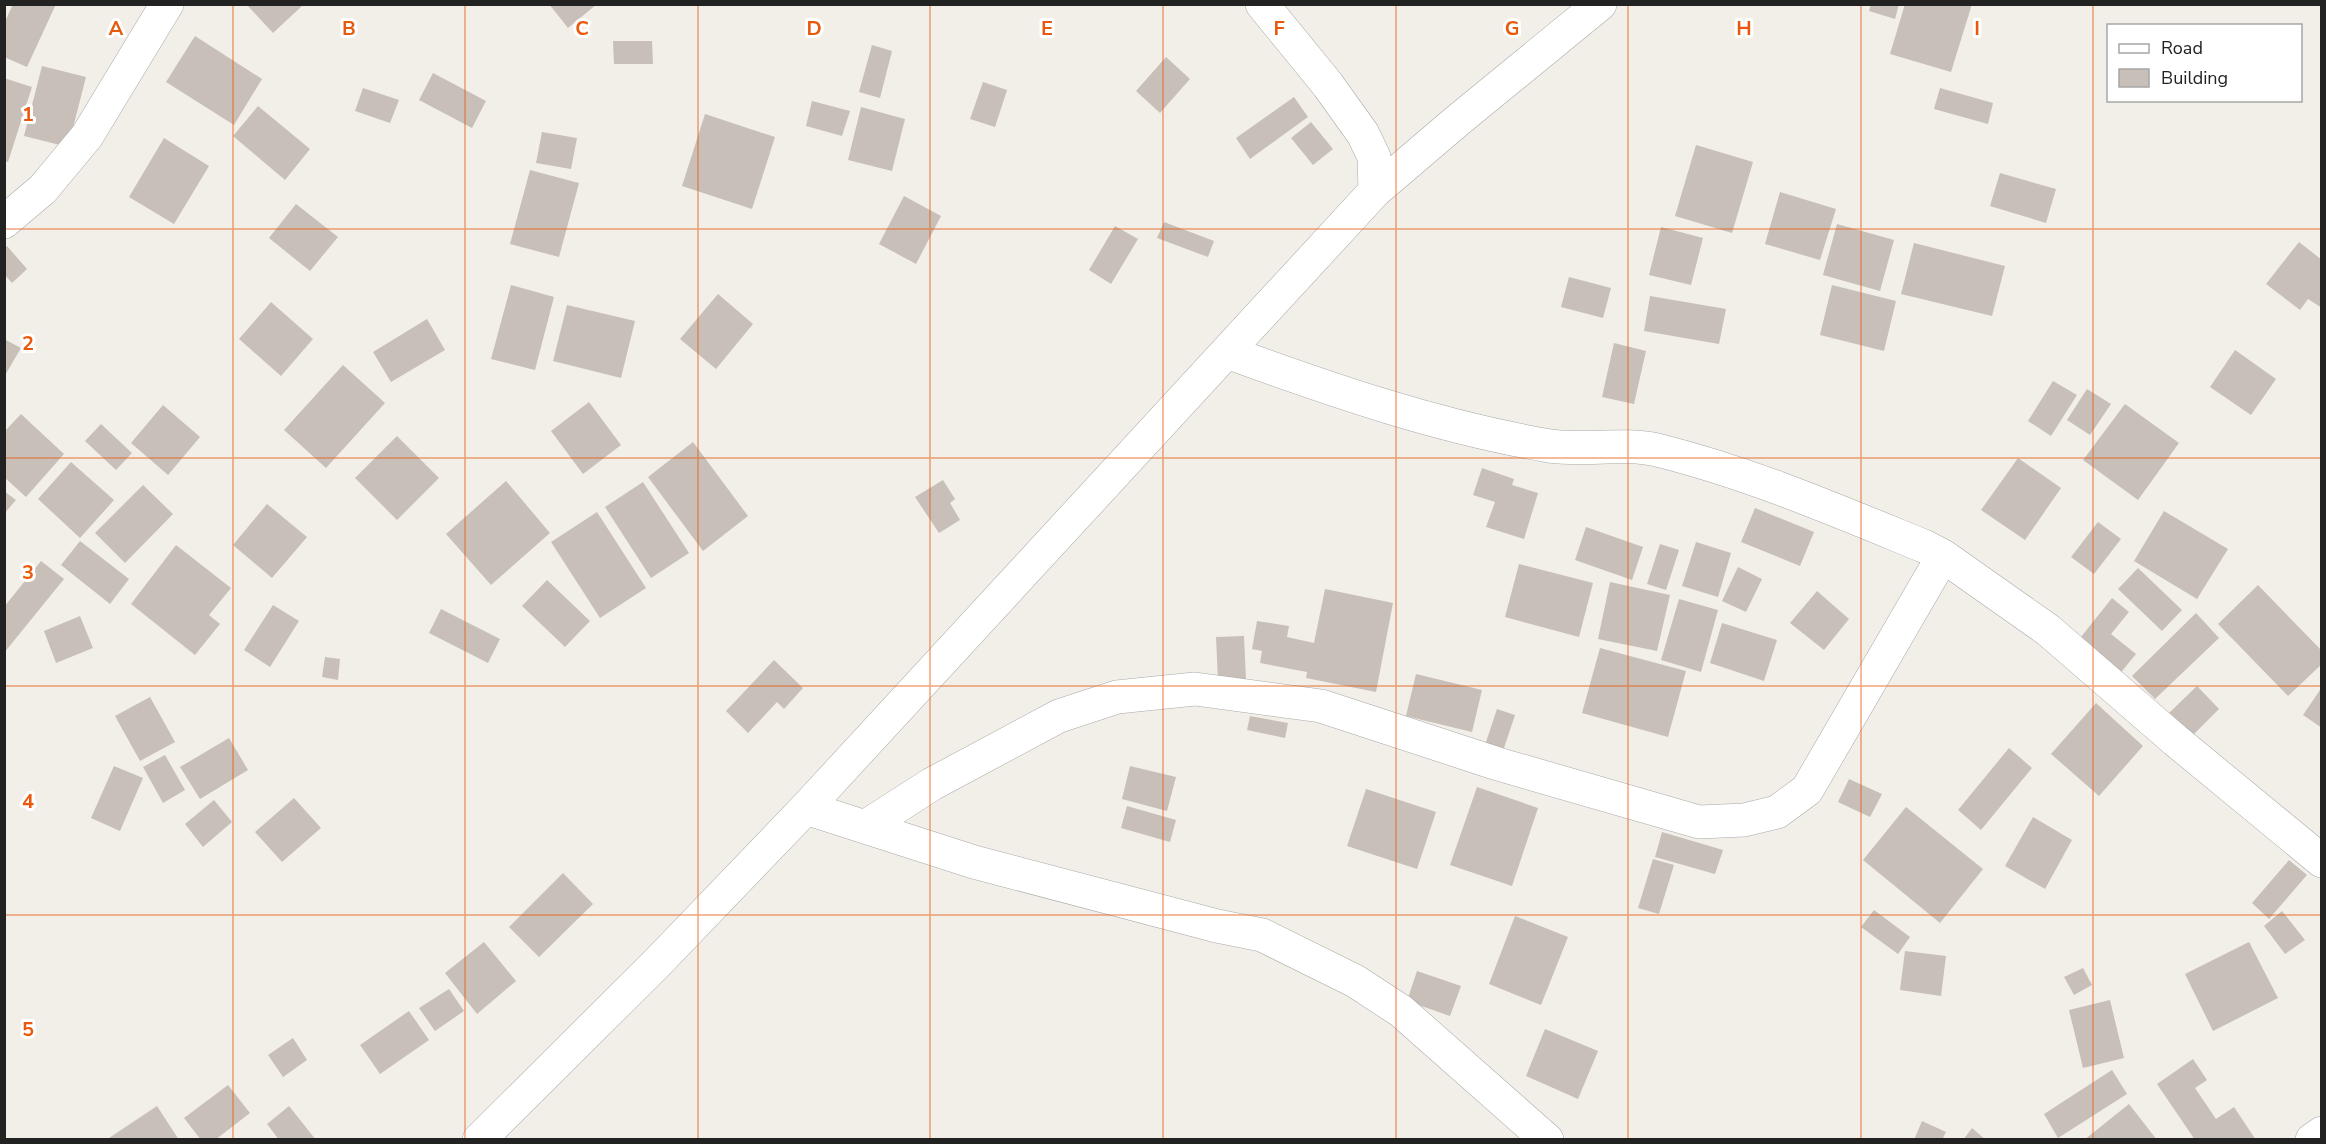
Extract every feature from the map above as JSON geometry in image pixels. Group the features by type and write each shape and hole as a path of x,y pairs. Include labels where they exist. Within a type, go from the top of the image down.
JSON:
{"street":[{"path":"4,222 43,189 87,136 167,4"},
{"path":"1262,4 1328,85 1364,134 1374,157 1376,191"},
{"path":"479,1140 658,962 806,808 1376,191 1457,121 1600,4"},
{"path":"1227,352 1336,392 1451,424 1547,446 1654,450 1727,469 1857,519 1943,556 2048,630 2175,740 2322,861"},
{"path":"865,827 932,784 1059,716 1117,697 1195,689 1321,706 1498,764 1699,822 1744,820 1777,812 1808,790 1943,556"},
{"path":"806,808 974,862 1217,926 1262,935 1355,981 1401,1011 1547,1140"},
{"path":"2312,1140 2322,1133"}],"building":[{"path":"13,4 56,4 27,67 4,57 4,24"},
{"path":"246,4 301,4 302,6 273,33"},
{"path":"549,4 597,4 568,28"},
{"path":"1871,4 1899,4 1895,19 1869,11"},
{"path":"1905,4 1972,4 1951,72 1890,54"},
{"path":"195,36 262,79 234,125 166,82"},
{"path":"613,41 652,41 653,64 614,64"},
{"path":"872,45 892,51 880,98 859,92"},
{"path":"1166,57 1190,79 1160,113 1136,91"},
{"path":"42,66 86,77 68,147 24,136"},
{"path":"433,73 486,101 472,128 419,100"},
{"path":"4,78 32,87 8,162 4,161"},
{"path":"983,82 1007,90 995,127 970,119"},
{"path":"363,88 399,100 390,123 355,111"},
{"path":"1940,88 1993,103 1988,124 1934,109"},
{"path":"1294,97 1308,117 1250,159 1236,138"},
{"path":"812,101 850,111 842,136 806,126"},
{"path":"258,106 310,149 285,180 233,136"},
{"path":"861,107 905,119 892,171 848,160"},
{"path":"705,114 775,137 752,209 682,186"},
{"path":"1311,122 1333,149 1313,165 1291,138"},
{"path":"542,132 577,138 571,169 536,163"},
{"path":"164,138 209,166 174,224 129,197"},
{"path":"1696,145 1753,162 1732,233 1675,216"},
{"path":"530,170 579,183 559,257 510,244"},
{"path":"2000,173 2056,189 2046,223 1990,206"},
{"path":"1780,192 1836,209 1820,260 1765,244"},
{"path":"904,196 941,216 916,264 879,244"},
{"path":"296,204 338,237 310,271 269,238"},
{"path":"1164,222 1214,241 1208,257 1157,238"},
{"path":"1837,224 1894,240 1880,291 1823,275"},
{"path":"1115,226 1138,239 1111,284 1089,270"},
{"path":"1661,227 1703,238 1691,285 1649,275"},
{"path":"2299,242 2322,260 2322,308 2308,299 2300,310 2266,284"},
{"path":"1914,243 2005,266 1992,316 1901,294"},
{"path":"7,246 27,269 12,283 4,274 4,249"},
{"path":"1569,277 1611,288 1603,318 1561,307"},
{"path":"511,285 554,297 535,370 491,359"},
{"path":"1832,285 1896,301 1884,351 1820,335"},
{"path":"718,294 753,324 716,369 680,339"},
{"path":"1650,296 1726,309 1719,344 1644,331"},
{"path":"271,302 313,339 281,376 239,339"},
{"path":"567,305 635,321 621,378 553,361"},
{"path":"427,319 445,350 391,382 373,352"},
{"path":"4,339 21,348 4,377"},
{"path":"1614,343 1646,351 1634,404 1602,397"},
{"path":"2235,350 2276,379 2251,415 2210,387"},
{"path":"343,365 385,403 326,468 284,430"},
{"path":"2053,381 2077,395 2051,436 2028,421"},
{"path":"2087,389 2111,404 2090,435 2067,420"},
{"path":"589,402 621,445 583,474 551,431"},
{"path":"2125,404 2179,443 2138,500 2083,460"},
{"path":"163,405 200,437 168,475 131,443"},
{"path":"21,414 64,454 26,497 4,477 4,432"},
{"path":"101,424 132,453 116,470 85,441"},
{"path":"397,436 439,478 397,520 355,478"},
{"path":"693,442 748,516 703,551 648,477"},
{"path":"2018,458 2061,488 2025,540 1981,510"},
{"path":"71,462 114,500 80,538 38,499"},
{"path":"1482,468 1514,479 1512,485 1538,493 1524,539 1486,527 1495,502 1473,495"},
{"path":"943,480 955,499 950,503 960,520 939,533 915,497"},
{"path":"506,481 550,533 491,585 446,534"},
{"path":"643,482 689,553 651,578 605,507"},
{"path":"143,485 173,514 125,563 95,533"},
{"path":"4,491 16,500 4,514"},
{"path":"267,504 307,537 272,578 233,545"},
{"path":"1755,508 1814,532 1800,566 1741,542"},
{"path":"2164,511 2228,549 2197,599 2134,561"},
{"path":"597,512 646,588 600,618 551,542"},
{"path":"2098,522 2121,539 2094,574 2071,557"},
{"path":"1586,527 1643,547 1632,580 1575,560"},
{"path":"80,541 129,579 110,604 61,565"},
{"path":"1696,542 1731,553 1718,597 1682,586"},
{"path":"1660,544 1679,550 1666,590 1647,584"},
{"path":"176,545 231,588 209,615 220,624 195,655 131,604"},
{"path":"41,561 64,579 4,653 4,607"},
{"path":"1519,564 1593,583 1579,637 1505,617"},
{"path":"1738,567 1762,579 1746,612 1722,601"},
{"path":"2138,568 2182,610 2162,631 2118,589"},
{"path":"547,580 590,621 565,647 522,606"},
{"path":"1610,582 1670,595 1657,651 1598,639"},
{"path":"2258,585 2322,651 2322,664 2288,696 2218,624"},
{"path":"1325,589 1393,603 1376,692 1306,678 1307,672 1260,663 1262,651 1252,649 1257,621 1289,626 1287,637 1314,643"},
{"path":"1817,591 1849,619 1824,650 1790,623"},
{"path":"2112,598 2129,612 2111,634 2136,654 2118,676 2077,642"},
{"path":"1679,599 1718,610 1701,672 1661,660"},
{"path":"273,605 299,621 270,667 244,650"},
{"path":"441,609 500,639 488,663 429,633"},
{"path":"2196,613 2219,638 2155,699 2132,676"},
{"path":"80,616 93,648 56,663 44,631"},
{"path":"1722,623 1777,640 1764,681 1710,663"},
{"path":"1244,636 1246,680 1218,682 1216,637"},
{"path":"1600,648 1686,671 1668,737 1582,713"},
{"path":"325,657 340,659 338,680 322,677"},
{"path":"774,660 803,688 784,709 777,702 748,733 726,711"},
{"path":"1416,674 1482,690 1472,732 1406,716"},
{"path":"2197,686 2219,709 2190,738 2167,715"},
{"path":"2322,687 2322,728 2303,715"},
{"path":"150,697 175,742 140,761 115,716"},
{"path":"2096,703 2143,746 2099,796 2051,754"},
{"path":"1497,709 1515,715 1502,754 1484,748"},
{"path":"1250,716 1288,723 1285,738 1247,730"},
{"path":"229,738 248,770 200,799 180,767"},
{"path":"2009,748 2032,768 1981,830 1958,810"},
{"path":"165,755 185,790 163,803 143,767"},
{"path":"114,766 143,778 120,831 91,818"},
{"path":"1130,766 1176,777 1167,811 1122,799"},
{"path":"1849,779 1882,794 1870,817 1838,802"},
{"path":"1477,787 1538,808 1512,886 1450,865"},
{"path":"1366,789 1436,812 1417,869 1347,846"},
{"path":"294,798 321,828 282,862 255,832"},
{"path":"214,800 232,822 203,847 185,824"},
{"path":"1127,806 1176,820 1170,842 1121,828"},
{"path":"1906,807 1983,869 1940,923 1863,860"},
{"path":"2033,817 2072,840 2045,889 2005,866"},
{"path":"1662,832 1723,850 1715,874 1655,857"},
{"path":"1653,859 1674,865 1659,914 1638,908"},
{"path":"2289,860 2307,875 2269,919 2252,903"},
{"path":"563,873 593,904 539,957 509,927"},
{"path":"1874,910 1910,937 1898,954 1861,927"},
{"path":"2282,911 2305,940 2285,954 2264,926"},
{"path":"1515,916 1568,937 1541,1005 1489,984"},
{"path":"484,942 516,981 477,1014 445,973"},
{"path":"2249,942 2278,998 2213,1031 2185,974"},
{"path":"1905,951 1946,956 1941,996 1900,990"},
{"path":"2083,968 2092,985 2074,995 2064,977"},
{"path":"1417,971 1461,986 1450,1016 1407,1001"},
{"path":"449,989 464,1011 435,1031 419,1008"},
{"path":"2110,1000 2124,1058 2083,1068 2069,1010"},
{"path":"409,1011 429,1040 380,1074 360,1045"},
{"path":"1545,1029 1598,1051 1578,1099 1526,1076"},
{"path":"293,1038 307,1060 283,1077 268,1055"},
{"path":"2193,1059 2207,1080 2195,1088 2216,1119 2234,1107 2256,1140 2195,1140 2157,1084"},
{"path":"2112,1070 2127,1094 2058,1138 2044,1114"},
{"path":"228,1085 250,1113 215,1140 201,1140 184,1118"},
{"path":"2129,1104 2157,1140 2084,1140"},
{"path":"157,1106 179,1140 110,1140 109,1138"},
{"path":"289,1106 316,1140 279,1140 267,1124"},
{"path":"1922,1121 1946,1132 1942,1140 1914,1140"},
{"path":"1972,1128 1986,1140 1963,1140"}]}
